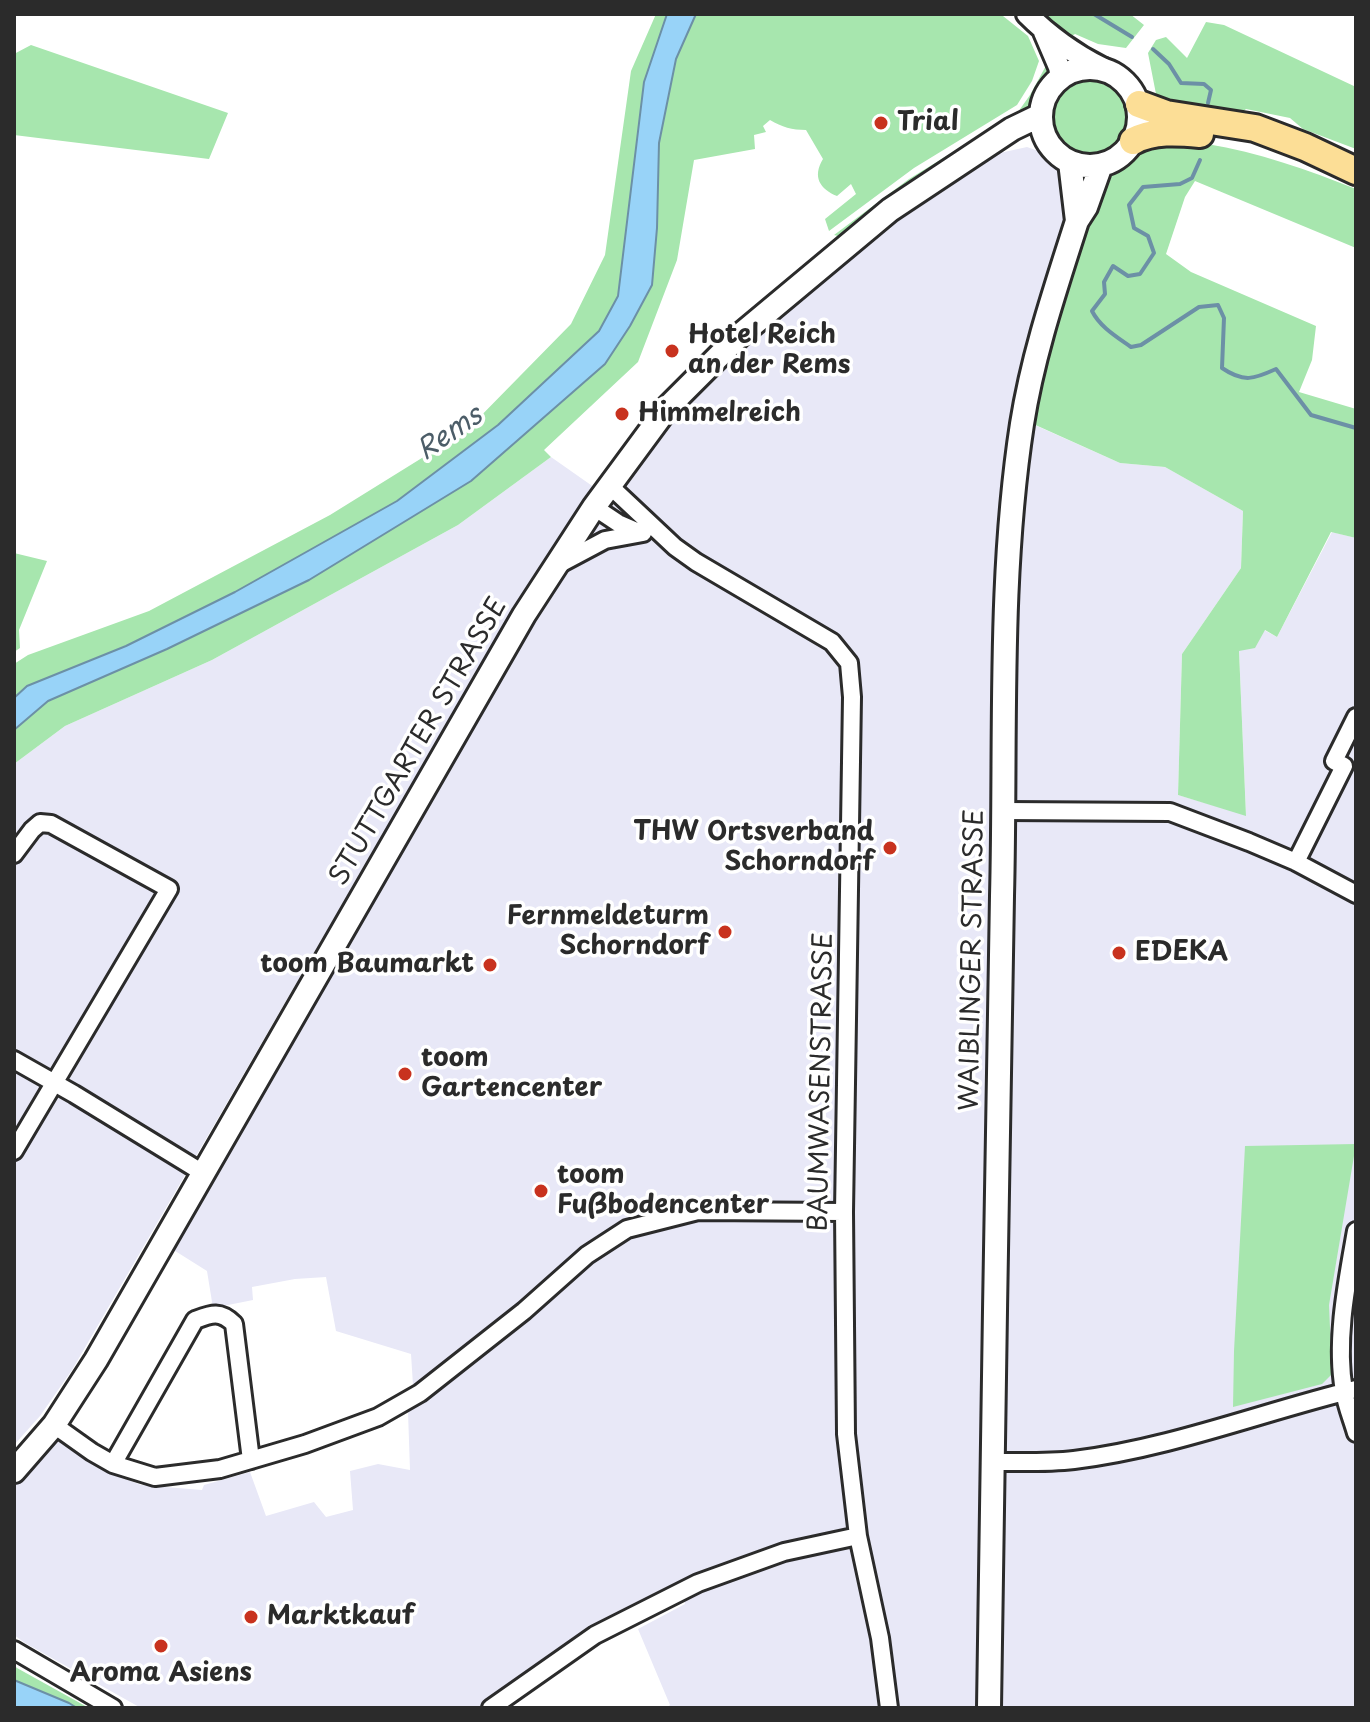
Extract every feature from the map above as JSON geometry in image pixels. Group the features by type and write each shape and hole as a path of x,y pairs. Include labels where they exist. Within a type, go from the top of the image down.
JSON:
{"highway":[{"path":"1139,104 1166,114 1255,128 1354,170"},
{"path":"1133,141 1145,134 1160,132 1208,135 1252,143 1320,167 1354,170"}],"main road":[{"path":"1102,68 1117,74 1135,93 1139,120 1133,141 1119,157 1101,165 1083,166 1070,162 1048,143 1042,130 1043,101 1061,77 1074,70 1102,68"},
{"name":"STUTTGARTER STRASSE","path":"14,1471 54,1425 102,1349 553,568 609,485 667,408 739,336 890,210 1012,129 1041,115"},
{"name":"STUTTGARTER STRASSE","path":"993,144 1032,140 1048,143"},
{"name":"WAIBLINGER STRASSE","path":"1070,162 1077,221"},
{"name":"WAIBLINGER STRASSE","path":"989,1708 997,1090 1008,571 1013,491 1023,421 1046,320 1077,221 1086,207 1101,165"}],"street":[{"path":"1035,21 1080,57 1102,68"},
{"path":"1035,21 1061,77"},
{"name":"BAUMWASENSTRASSE","path":"609,485 675,547 832,642 849,663 852,697 844,1212 846,1434 858,1536 880,1638 889,1708"},
{"name":"BAUMWASENSTRASSE","path":"594,507 618,523 675,547"},
{"path":"553,568 605,540 643,533"},
{"path":"1296,862 1344,766 1334,761 1356,717"},
{"path":"1004,811 1170,812 1296,862 1356,894"},
{"path":"14,854 40,823 51,824 169,889 14,1151"},
{"path":"14,1060 203,1173"},
{"path":"54,1425 113,1464 155,1477 220,1469 305,1444 378,1417 420,1393 524,1311 587,1255 627,1229 698,1211 844,1212"},
{"path":"1356,1231 1345,1294 1341,1363 1350,1391 1356,1433"},
{"path":"113,1464 195,1320 213,1313 227,1317 234,1324 251,1460"},
{"path":"994,1462 1091,1457 1178,1439 1350,1391"},
{"path":"491,1708 595,1635 698,1583 784,1552 858,1536"},
{"path":"14,1650 113,1708"}],"shaded area":[{"path":"1027,147 1047,154 1063,170 1069,193 1060,240 1010,414 1120,463 1165,467 1243,511 1241,568 1182,654 1178,795 1246,815 1239,650 1264,630 1277,637 1332,532 1356,538 1356,1708 666,1708 670,1705 638,1629 685,1604 681,1585 487,1708 141,1708 25,1643 14,1635 14,1485 59,1438 106,1471 141,1485 202,1490 204,1485 250,1472 266,1516 314,1502 326,1517 353,1510 350,1471 378,1464 410,1470 408,1412 413,1385 411,1354 336,1331 326,1277 252,1287 253,1300 213,1308 207,1271 172,1249 412,828 392,818 72,1370 40,1416 14,1445 14,764 65,726 212,660 458,525 551,457 608,497 679,410 906,208 995,154"}],"green space":[{"path":"656,14 996,14 1028,36 1039,61 1032,81 1017,105 914,168 829,231 825,219 856,194 851,184 837,196 822,186 818,171 823,159 806,130 787,128 770,120 763,126 766,132 754,135 755,149 694,160 677,260 638,362 544,450 551,457 458,525 212,660 65,726 14,764 14,664 28,655 149,611 330,515 467,430 571,324 605,255 631,71"},
{"path":"1044,14 1130,14 1144,25 1126,48 1098,44 1075,34 1068,38"},
{"path":"1206,22 1224,25 1356,87 1356,149 1303,129 1290,118 1246,109 1240,114 1179,106 1156,94 1148,53 1156,40 1166,37 1187,58"},
{"path":"31,45 228,113 209,159 14,135 14,54"},
{"path":"1048,62 1051,67 1048,79 1032,107 842,237 834,235 909,179 1018,112"},
{"path":"1090,75 1106,78 1120,87 1129,101 1132,117 1129,133 1120,147 1106,156 1090,159 1074,156 1060,147 1051,133 1048,117 1051,101 1060,87 1074,78"},
{"path":"1207,144 1283,162 1356,189 1356,248 1195,181 1185,197 1166,254 1191,272 1316,326 1312,360 1299,392 1356,409 1356,538 1331,532 1277,637 1265,630 1255,648 1239,651 1246,816 1178,795 1182,654 1241,568 1243,511 1165,467 1120,463 1031,423 1037,380 1102,177 1123,163 1139,146"},
{"path":"14,553 47,561 19,630 20,648 14,652"},
{"path":"1356,1144 1329,1305 1332,1374 1322,1384 1233,1407 1245,1146"},
{"path":"14,1665 17,1668 89,1708 14,1708"}],"water":[{"path":"667,14 696,14 676,59 659,143 652,285 605,364 471,481 309,580 167,649 48,701 14,730 14,698 27,686 126,646 235,592 397,501 498,425 599,331 618,296 644,82"},
{"path":"14,1680 69,1703 77,1708 14,1708"}],"waterway":[{"path":"1094,14 1132,37"},
{"path":"1153,49 1169,64 1181,83 1204,84 1211,90 1208,103"},
{"path":"1200,160 1192,178 1180,184 1143,187 1129,205 1134,228 1148,236 1154,253 1140,274 1128,276 1113,266 1104,282 1105,294 1092,311 1095,317 1131,347 1141,345 1199,307 1218,305 1224,318 1222,368 1243,378 1276,369 1311,415 1356,428"}],"place":[{"name":"Trial","path":"881,123"},
{"name":"Hotel Reich an der Rems","path":"672,351"},
{"name":"Himmelreich","path":"622,414"},
{"name":"THW Ortsverband Schorndorf","path":"890,848"},
{"name":"Fernmeldeturm Schorndorf","path":"725,932"},
{"name":"EDEKA","path":"1119,953"},
{"name":"toom Baumarkt","path":"490,965"},
{"name":"toom Gartencenter","path":"405,1074"},
{"name":"toom Fußbodencenter","path":"541,1191"},
{"name":"Marktkauf","path":"251,1617"},
{"name":"Aroma Asiens","path":"161,1646"}],"water label":[{"name":"Rems","path":"450,434"}]}
